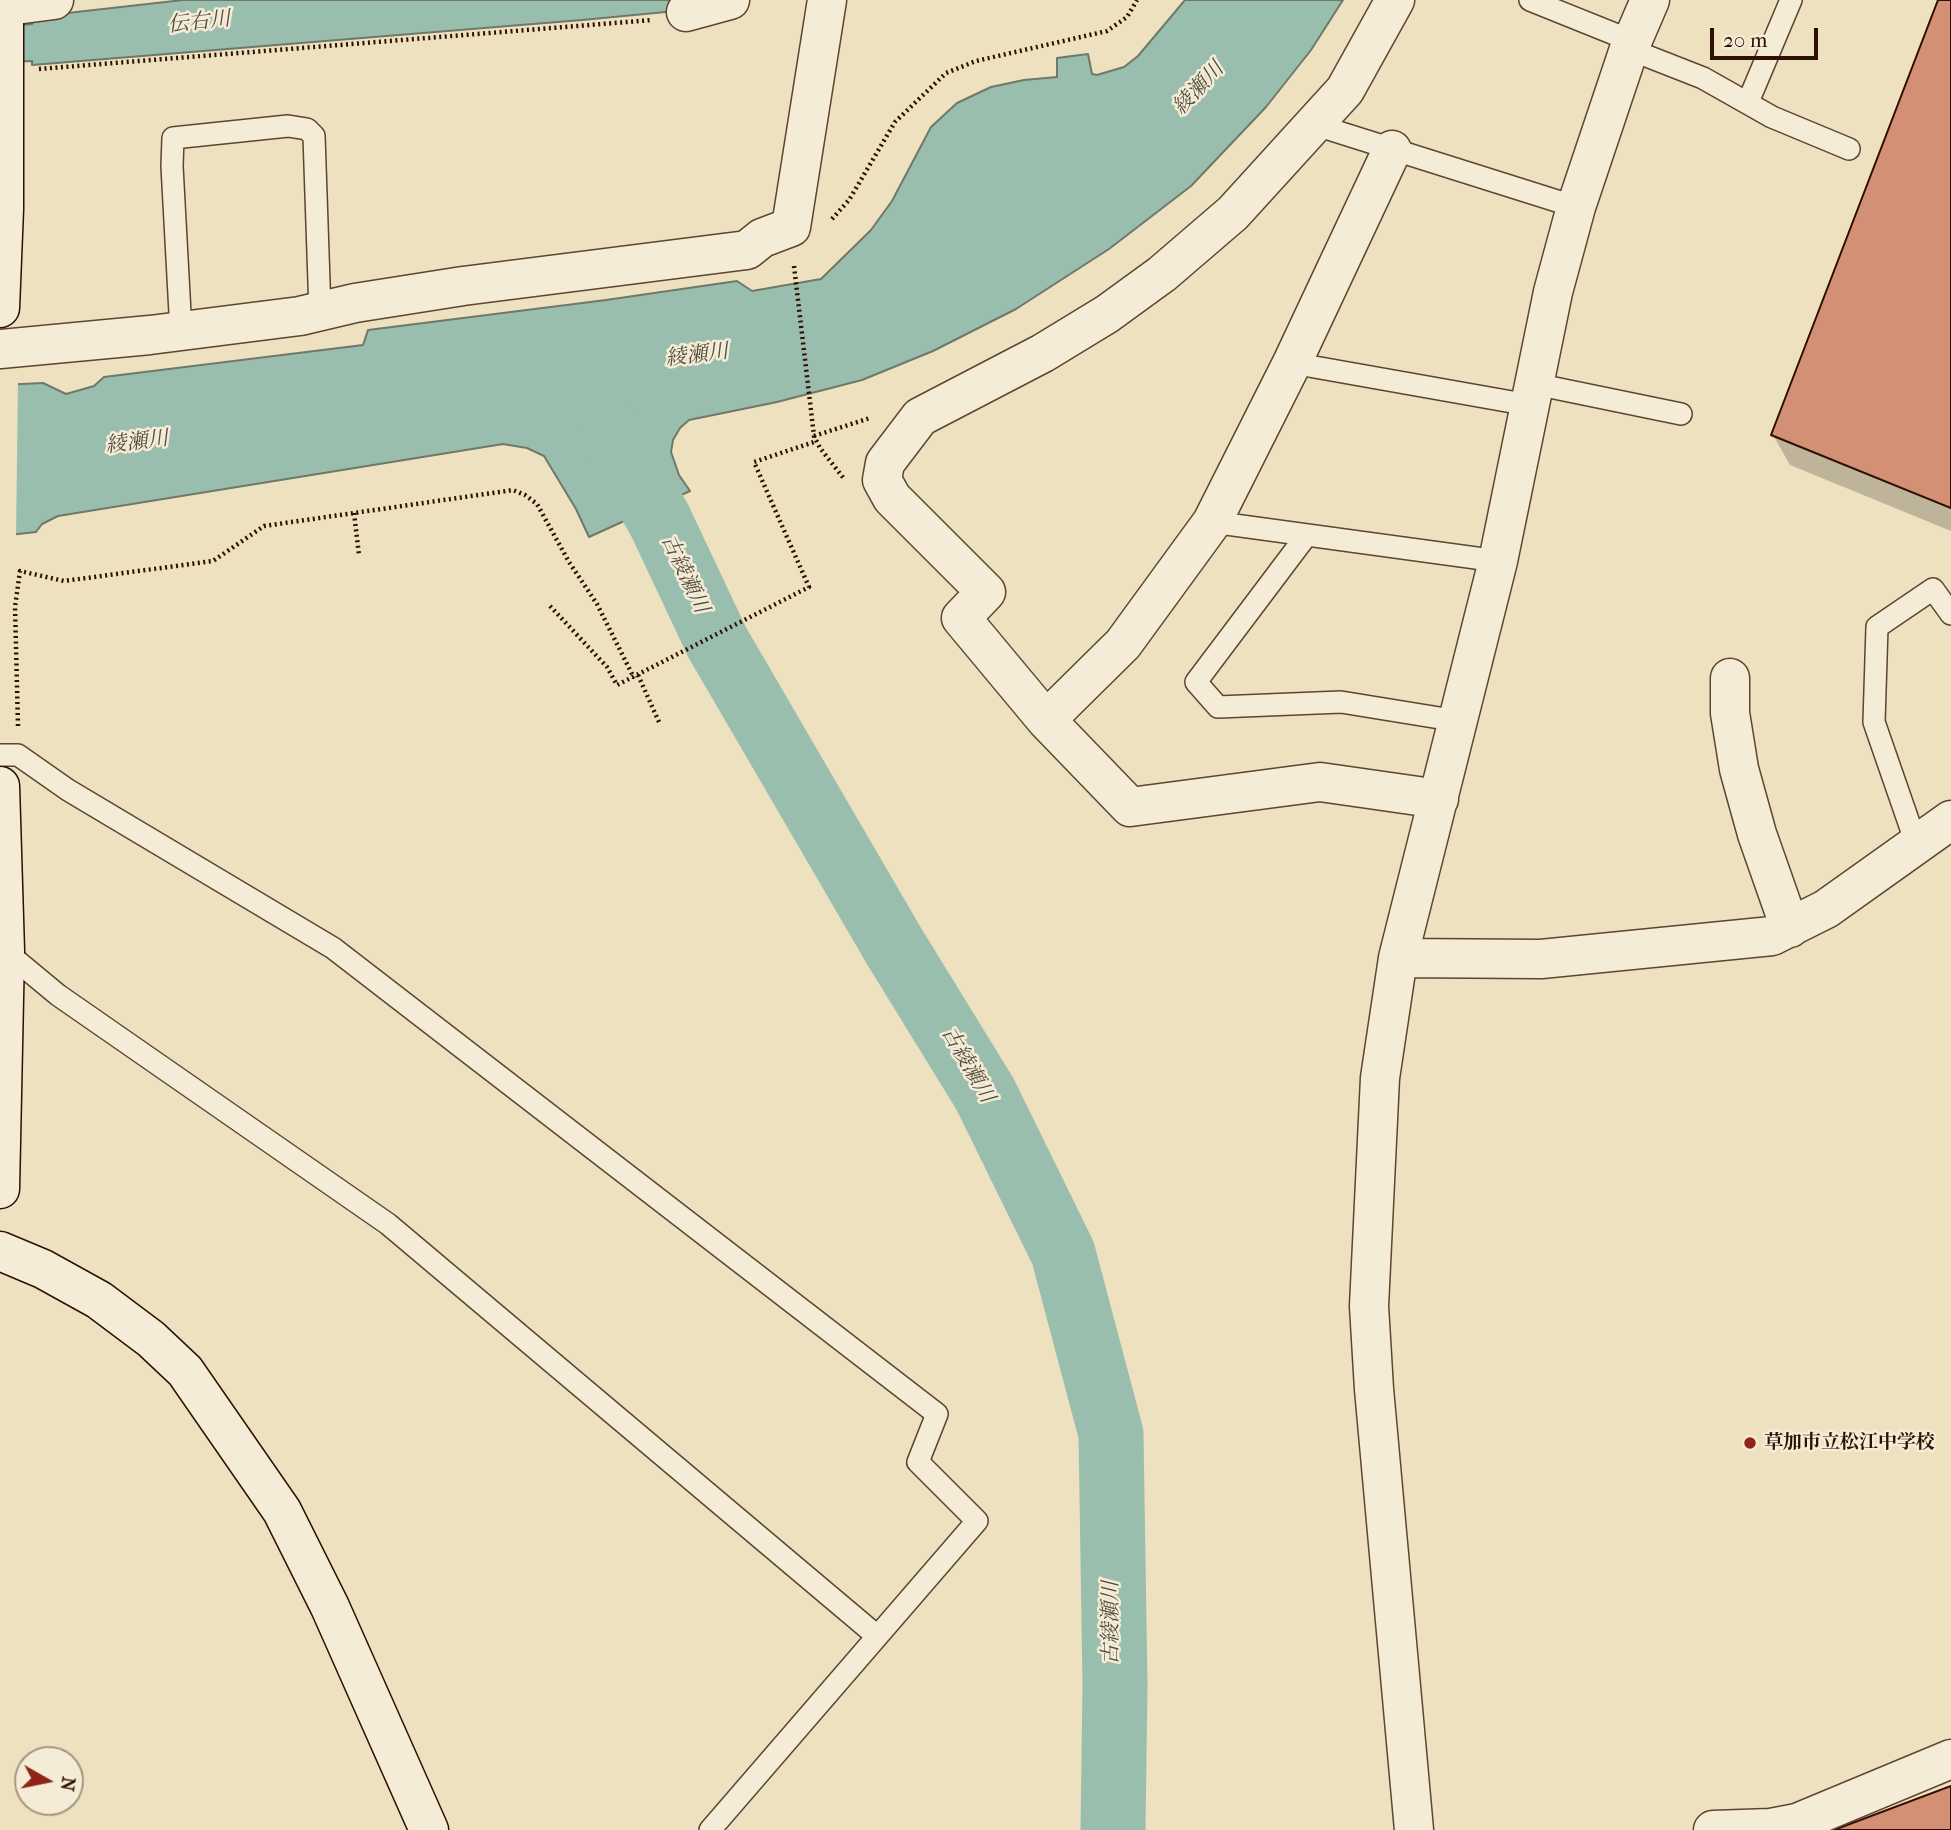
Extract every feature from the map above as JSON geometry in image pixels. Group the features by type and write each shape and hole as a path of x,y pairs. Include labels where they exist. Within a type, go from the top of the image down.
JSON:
{"street":[{"path":"0,308 4,209 1,148 6,71 3,5 54,0"},
{"path":"686,12 730,0"},
{"path":"0,349 181,332 320,312 355,303 463,286 747,250 762,238 791,227 827,0"},
{"path":"1395,0 1345,90 1233,213 1162,274 1107,314 1043,354 920,417 885,463 882,480 892,498 986,592 961,618 1046,720 1130,807 1320,782 1439,799"},
{"path":"1414,1830 1374,1389 1369,1306 1380,1078 1398,958 1498,561 1553,292 1576,207 1631,45 1650,0"},
{"path":"1046,720 1123,644 1212,522 1292,363 1392,149"},
{"path":"1730,678 1730,713 1739,769 1757,834 1790,928"},
{"path":"0,1189 6,766"},
{"path":"1398,958 1541,959 1772,936 1826,909 1951,820"},
{"path":"0,1251 43,1269 99,1300 151,1339 185,1371 282,1511 330,1607 429,1830"},
{"path":"1713,1830 1771,1828 1797,1823 1951,1759"}],"lane":[{"path":"1530,0 1703,78 1772,117 1849,149"},
{"path":"1748,102 1791,0"},
{"path":"1315,125 1576,207"},
{"path":"181,332 172,166 173,138 288,127 307,129 314,136 320,312"},
{"path":"1292,363 1681,414"},
{"path":"1212,522 1498,561"},
{"path":"1306,536 1196,682 1218,707 1341,702 1458,721"},
{"path":"1917,846 1874,722 1877,627 1933,589 1951,614"},
{"path":"6,766 68,790 333,948 937,1414 918,1462 977,1521 710,1830"},
{"path":"5,951 58,995 388,1224 877,1636"}],"path":[{"path":"823,223 833,219 849,200 895,122 946,73 976,61 1107,30 1127,17 1137,0"},
{"path":"6,71 660,20 686,12"},
{"path":"550,606 607,667 617,685 809,587 754,462 816,438 793,262"},
{"path":"6,766 15,607 20,571 64,581 212,561 264,526 513,490 537,504 547,519 569,562 597,604 659,723"},
{"path":"354,513 359,555"}],"water":[{"name":"伝右川","path":"183,0 698,0 676,11 582,20 32,65 32,61 0,62 0,27 32,24 32,17"},
{"name":"綾瀬川","path":"1185,0 1343,0 1311,50 1266,107 1191,186 1109,249 1016,309 933,351 862,380 777,402 689,420 673,440 671,452 679,475 690,491 589,537 576,509 544,456 527,448 503,444 58,516 42,524 36,532 0,536 0,385 43,383 66,394 94,386 104,377 363,345 368,330 737,281 752,291 821,279 871,230 892,201 931,127 957,103 991,87 1057,77 1057,58 1088,54 1092,74 1097,75 1124,67 1138,56"}],"pier":[{"path":"0,381 18,381 16,538 0,539"}],"building":[{"path":"1938,0 1951,0 1951,508 1771,435"},
{"path":"1951,1786 1951,1830 1834,1830"}],"waterway":[{"name":"古綾瀬川","path":"610,432 660,521 717,642 894,946 985,1094 1063,1253 1111,1434 1115,1685 1113,1830"}],"place":[{"name":"草加市立松江中学校","path":"1750,1443"}]}
